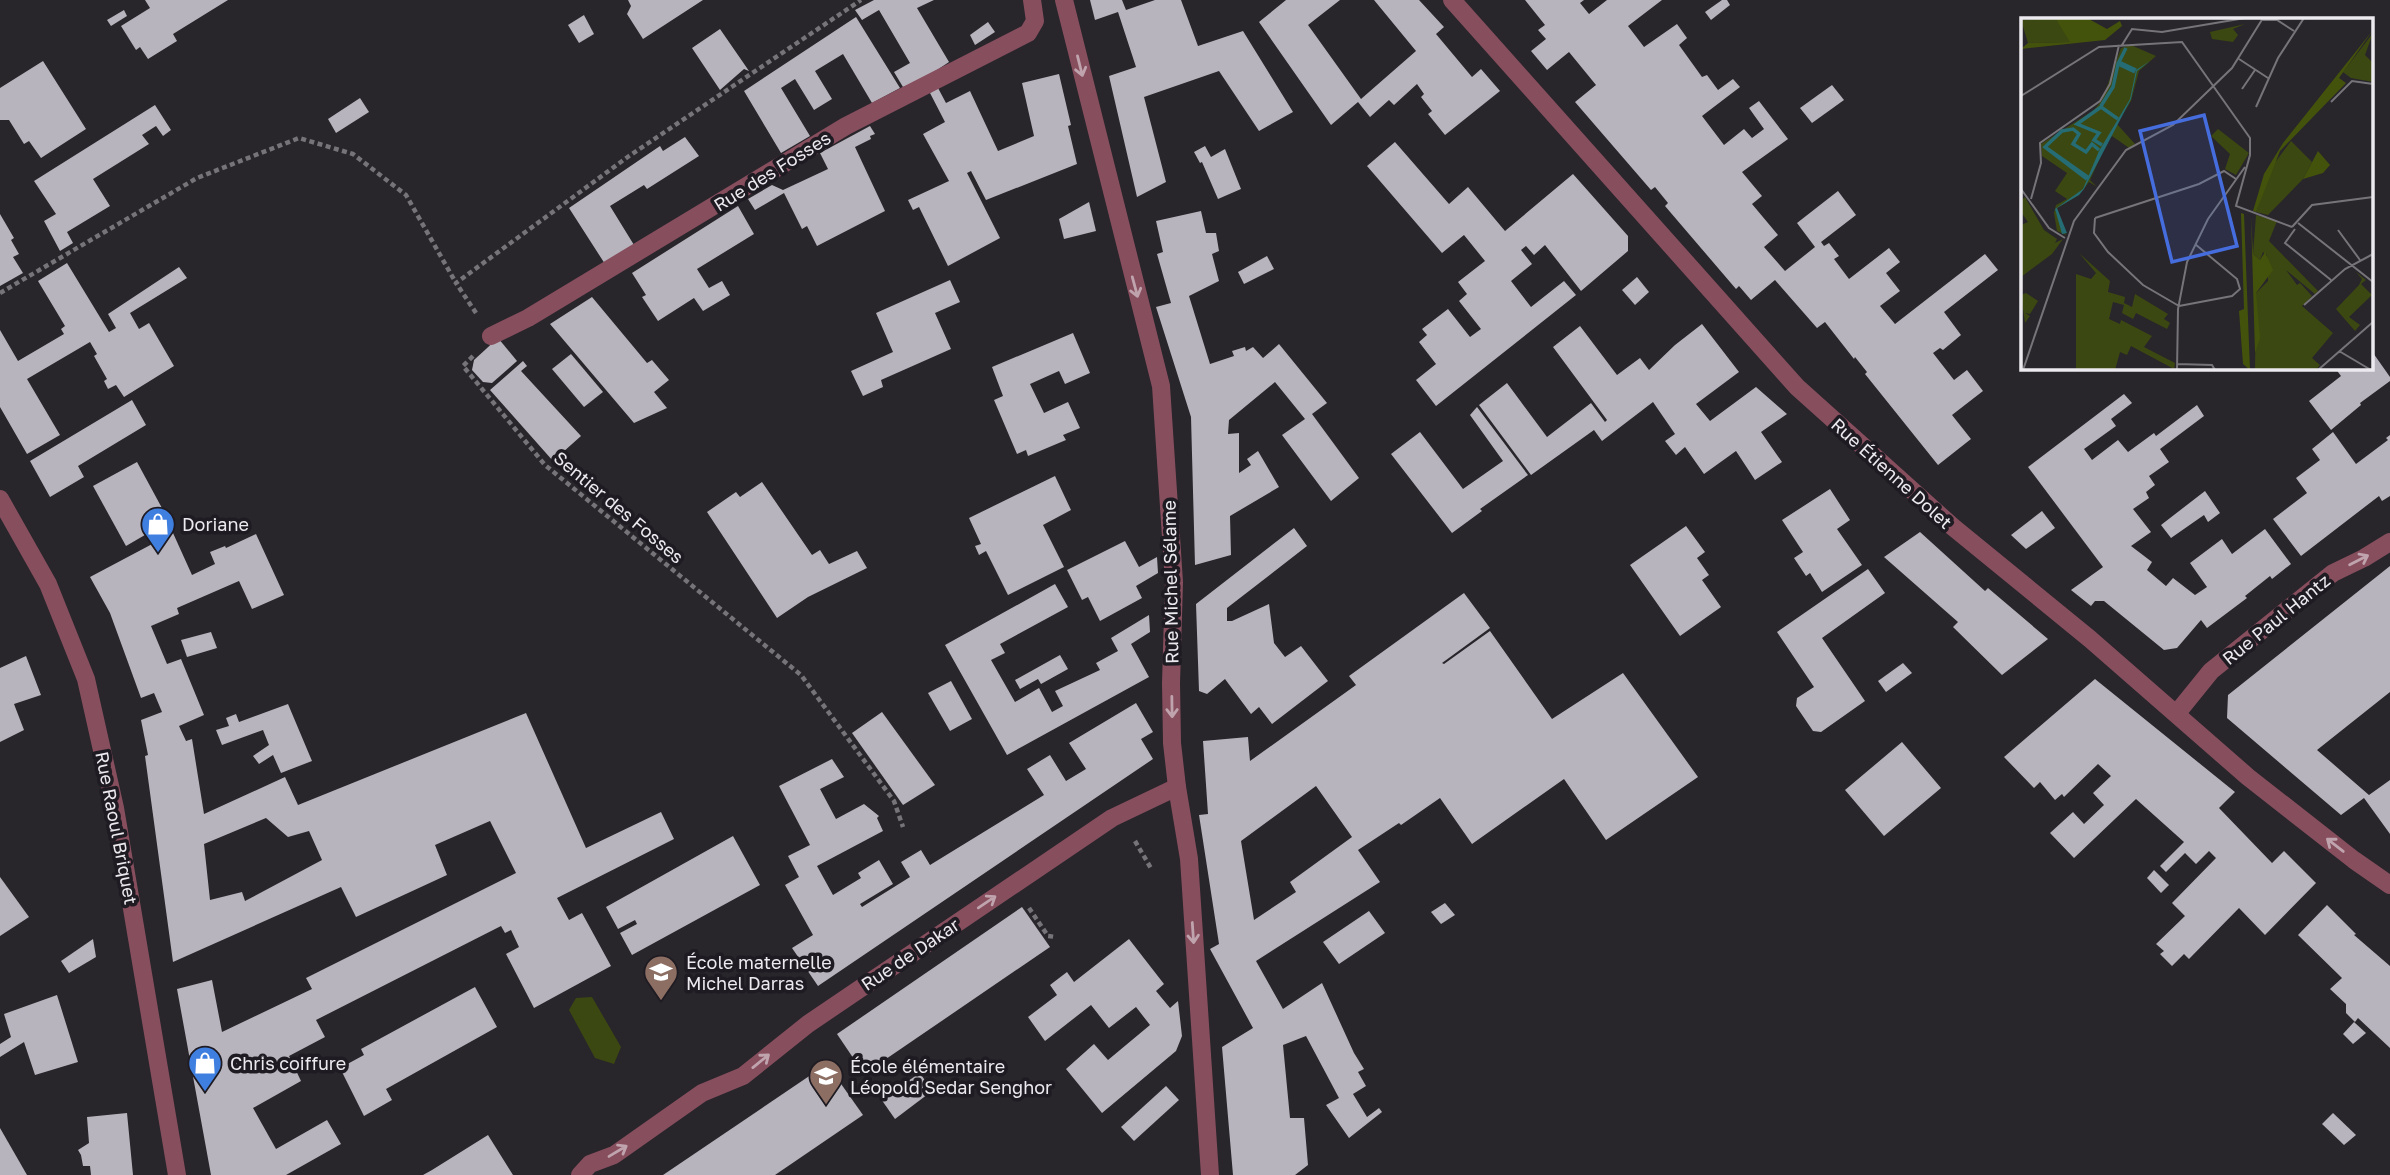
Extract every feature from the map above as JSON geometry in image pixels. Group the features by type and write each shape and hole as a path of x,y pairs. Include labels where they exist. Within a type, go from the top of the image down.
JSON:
{"street":[{"name":"Rue des Fosses","path":"491,336 540,311 846,126 1028,33 1035,21 1032,0"},
{"name":"Rue Michel Sélame","path":"1064,0 1161,386 1174,582 1172,743 1189,859 1210,1175"},
{"name":"Rue Étienne Dolet","path":"1452,0 1797,387 1953,527 2177,713 2248,777 2390,885"},
{"name":"Rue Raoul Briquet","path":"0,499 48,584 86,679 116,808 177,1175"},
{"name":"Rue Paul Hantz","path":"2177,713 2211,671 2333,573 2390,542"},
{"name":"Rue de Dakar","path":"580,1175 590,1164 614,1155 702,1093 743,1076 808,1024 1112,818 1177,788"}],"path":[{"path":"456,284 629,156 861,0"},
{"path":"0,293 197,177 299,138 353,154 406,195 456,284 491,336"},
{"name":"Sentier des Fosses","path":"491,336 463,366 545,465 801,675 894,802 903,827"},
{"path":"1012,885 1048,936 1056,937"}],"green space":[{"path":"592,997 621,1047 614,1064 595,1058 569,1010 576,998"}],"building":[{"path":"145,0 228,0 173,34 177,41 148,59 140,47 136,50 121,26 150,8"},
{"path":"628,0 703,0 643,39 627,14 631,6"},
{"path":"874,0 934,0 917,8 949,62 922,80 903,87 894,72 910,63 879,10 862,20 855,10"},
{"path":"1090,0 1122,0 1126,10 1155,0 1181,0 1198,46 1243,31 1293,112 1259,131 1219,71 1144,97 1166,182 1137,197 1109,76 1136,67 1118,12 1095,20"},
{"path":"1286,0 1340,0 1308,25 1361,99 1416,51 1374,0 1419,0 1444,27 1436,34 1472,77 1481,69 1500,91 1445,135 1428,114 1432,111 1421,97 1424,94 1417,84 1394,105 1389,100 1370,117 1358,102 1331,125 1259,22"},
{"path":"1525,0 1584,0 1580,3 1589,14 1607,0 1662,0 1628,26 1644,47 1677,24 1687,38 1679,45 1702,77 1707,75 1718,90 1733,79 1740,87 1702,116 1724,145 1744,129 1752,138 1764,129 1749,108 1759,101 1788,139 1742,172 1762,196 1752,204 1778,235 1764,247 1785,271 1815,247 1797,223 1838,191 1856,215 1821,242 1824,246 1829,243 1839,256 1834,259 1849,279 1889,248 1900,262 1886,273 1900,291 1880,306 1895,324 1985,254 1998,270 1944,312 1961,335 1943,350 1940,348 1933,353 1954,380 1967,370 1983,391 1952,415 1971,439 1938,465 1825,322 1817,328 1775,280 1751,300 1739,286 1736,289 1665,206 1668,203 1655,187 1651,190 1575,102 1596,85 1569,52 1547,70 1531,51 1546,39 1538,30 1545,25"},
{"path":"1722,0 1727,0 1730,5 1711,20 1705,12"},
{"path":"124,10 127,16 111,26 107,20"},
{"path":"584,15 594,34 579,43 568,25"},
{"path":"856,17 900,88 872,103 843,54 815,71 832,99 814,110 795,79 781,88 810,136 781,153 744,91"},
{"path":"988,22 995,32 975,45 970,35"},
{"path":"720,29 749,71 744,69 720,90 692,48"},
{"path":"43,61 86,129 41,158 29,141 24,144 9,120 0,120 0,88"},
{"path":"1059,74 1077,164 986,200 971,171 967,173 1000,238 948,266 919,207 913,210 908,200 949,181 923,134 945,122 930,93 938,88 946,103 970,91 998,151 1034,136 1022,83"},
{"path":"1832,85 1844,100 1812,123 1800,108"},
{"path":"360,98 369,112 336,133 328,119"},
{"path":"155,105 171,130 163,136 156,126 142,135 149,144 93,179 110,206 67,232 73,243 60,251 44,221 56,214 34,181"},
{"path":"870,126 875,134 855,147 885,211 817,246 807,226 802,229 784,193 755,210 748,199 772,185 783,190 828,169 820,153"},
{"path":"685,137 699,156 647,189 644,185 610,206 634,245 605,264 569,208 660,146 663,151"},
{"path":"1395,142 1449,204 1468,187 1505,231 1573,174 1628,236 1628,251 1581,291 1545,245 1534,255 1526,246 1521,250 1532,264 1511,281 1531,307 1564,281 1576,295 1436,406 1416,380 1436,364 1419,342 1427,335 1422,329 1448,309 1470,337 1481,329 1459,301 1467,294 1458,282 1485,261 1464,235 1442,253 1367,166"},
{"path":"1205,146 1211,157 1225,149 1241,189 1218,199 1202,162 1200,163 1194,152"},
{"path":"1089,202 1096,231 1064,239 1059,219"},
{"path":"738,206 754,234 697,269 709,288 722,281 730,295 703,311 694,298 658,321 642,297 646,295 632,273"},
{"path":"1201,211 1206,233 1216,233 1219,251 1212,254 1219,281 1189,296 1210,364 1234,356 1232,351 1245,347 1246,351 1253,347 1263,358 1279,344 1327,403 1312,414 1359,478 1331,501 1282,435 1305,419 1275,382 1229,420 1228,434 1239,433 1239,473 1251,465 1247,459 1258,451 1279,487 1230,516 1231,555 1195,565 1191,417 1156,307 1171,303 1157,254 1163,252 1156,221"},
{"path":"0,214 14,238 11,240 19,254 13,257 23,273 0,286"},
{"path":"1267,256 1274,269 1244,284 1238,272"},
{"path":"67,263 109,332 116,328 108,314 179,267 187,278 130,313 139,329 149,323 174,366 124,397 116,385 108,389 104,381 107,379 94,356 97,354 90,342 27,379 60,435 27,454 0,407 0,330 18,361 64,334 61,329 65,326 38,281"},
{"path":"1637,277 1649,292 1635,305 1622,290"},
{"path":"950,280 960,302 935,313 951,349 881,380 883,387 863,396 851,371 893,352 876,313"},
{"path":"592,297 647,363 652,360 669,380 654,392 667,408 634,423 550,324"},
{"path":"1702,324 1739,372 1696,404 1710,421 1756,387 1787,414 1761,432 1782,462 1755,480 1736,451 1704,474 1685,447 1676,455 1665,441 1675,434 1653,402 1602,441 1594,430 1531,475 1479,405 1507,383 1547,437 1591,403 1605,422 1607,420 1553,347 1580,326 1617,375 1640,358 1649,370"},
{"path":"1073,333 1090,373 1065,384 1059,371 1030,384 1044,413 1068,402 1080,428 1063,435 1066,440 1028,456 1026,450 1017,454 994,400 1003,396 992,367"},
{"path":"498,338 517,361 492,383 483,382 472,370 474,360"},
{"path":"2372,351 2390,381 2360,403 2361,405 2331,430 2309,401 2341,376 2336,369 2372,369"},
{"path":"571,354 603,392 584,407 552,369"},
{"path":"523,361 527,366 521,371 581,436 553,461 490,390"},
{"path":"2124,394 2132,403 2111,419 2116,426 2084,449 2092,460 2118,440 2128,452 2154,433 2156,436 2197,405 2204,416 2160,449 2169,462 2149,476 2155,485 2146,492 2149,498 2133,509 2151,532 2131,546 2152,562 2147,570 2166,586 2173,578 2195,595 2207,587 2190,563 2222,539 2232,554 2265,529 2291,564 2272,579 2270,576 2245,596 2247,598 2207,628 2201,620 2177,648 2164,650 2104,601 2095,601 2091,606 2071,590 2103,567 2028,467"},
{"path":"132,400 146,425 78,466 84,477 50,497 30,461"},
{"path":"1477,407 1528,475 1452,533 1391,454 1420,432 1463,489 1503,461 1470,415"},
{"path":"2333,432 2356,464 2388,440 2386,438 2390,435 2390,496 2382,501 2379,496 2301,556 2273,519 2307,493 2296,478 2320,460 2312,449"},
{"path":"137,462 169,521 126,546 93,486"},
{"path":"1055,476 1071,510 1043,525 1064,567 1008,595 986,551 979,555 975,546 981,544 969,518"},
{"path":"762,482 812,555 820,550 829,564 857,551 867,568 808,597 777,618 707,512 736,492 740,497"},
{"path":"1830,489 1850,520 1837,529 1862,565 1822,592 1810,573 1806,576 1794,558 1803,552 1782,520"},
{"path":"2205,491 2220,513 2208,522 2204,515 2171,538 2161,525"},
{"path":"2042,511 2055,528 2026,549 2011,535"},
{"path":"1686,526 1705,552 1697,558 1709,575 1702,580 1721,607 1680,636 1630,565"},
{"path":"1294,528 1307,546 1227,608 1227,621 1232,621 1269,604 1274,643 1285,657 1301,646 1328,681 1272,724 1259,707 1251,714 1225,679 1207,694 1199,691 1196,604"},
{"path":"1920,532 1985,591 1988,588 2048,639 2002,675 1953,627 1958,622 1884,557"},
{"path":"173,533 192,575 215,564 210,552 225,546 226,548 256,534 284,595 252,609 239,581 177,608 179,614 151,626 167,664 181,659 204,715 179,726 186,741 192,739 204,814 285,777 298,805 526,713 586,848 661,812 674,839 557,898 569,920 582,913 611,966 534,1008 506,954 519,947 511,930 505,933 501,926 316,1020 325,1037 289,1056 301,1081 253,1108 276,1149 327,1120 341,1144 286,1175 211,1175 177,989 212,980 222,1032 312,989 306,978 516,873 490,821 435,845 447,875 356,917 341,887 173,962 145,756 148,755 141,720 162,712 154,693 141,698 110,613 90,577","holes":["266,818 288,837 309,831 322,860 245,901 242,892 210,900 204,844"]},
{"path":"1125,541 1139,567 1157,557 1158,573 1136,586 1142,598 1100,621 1088,597 1082,600 1067,570"},
{"path":"2390,566 2390,692 2317,750 2369,795 2390,780 2390,834 2364,798 2341,815 2227,718 2228,695"},
{"path":"1868,569 1885,593 1822,638 1865,701 1821,732 1813,731 1796,706 1797,698 1814,687 1777,632"},
{"path":"1055,584 1068,607 1000,644 1005,653 991,660 1015,702 1039,688 1052,712 1063,706 1055,691 1100,670 1096,663 1118,651 1111,638 1149,615 1150,632 1131,644 1149,677 1007,755 945,645"},
{"path":"1464,593 1490,628 1442,663 1490,631 1552,719 1623,673 1698,777 1606,840 1564,779 1472,844 1440,798 1358,850 1380,882 1256,961 1283,1009 1322,983 1364,1069 1358,1072 1366,1086 1353,1094 1367,1117 1379,1108 1382,1112 1349,1138 1326,1105 1339,1098 1306,1036 1283,1045 1290,1118 1304,1118 1308,1165 1295,1175 1233,1175 1222,1047 1253,1028 1210,949 1219,944 1199,815 1208,814 1203,741 1248,737 1250,761 1356,685 1349,676","holes":["1316,786 1352,837 1290,882 1296,892 1254,920 1241,841"]},
{"path":"211,632 217,648 187,657 181,640"},
{"path":"1060,655 1068,669 1041,684 1038,679 1020,689 1015,680"},
{"path":"26,656 41,695 14,704 24,730 0,742 0,668"},
{"path":"1903,663 1912,673 1886,692 1878,681"},
{"path":"2095,679 2235,792 2219,808 2272,863 2284,851 2316,883 2265,935 2239,908 2189,959 2184,954 2172,966 2160,954 2164,951 2156,944 2185,916 2172,903 2216,858 2209,851 2196,864 2185,853 2166,872 2160,866 2184,842 2136,799 2074,858 2050,833 2073,812 2084,824 2104,805 2093,793 2111,776 2098,764 2064,797 2062,794 2055,800 2040,782 2034,788 2004,757"},
{"path":"951,681 972,719 950,731 928,693"},
{"path":"1136,703 1153,732 1141,739 1153,759 818,986 792,948 813,935 785,885 799,877 788,856 810,845 779,786 832,759 844,777 820,789 836,819 864,804 879,816 877,818 883,831 817,866 833,895 861,878 858,873 879,860 893,884 860,904 862,907 910,877 901,862 921,850 930,865 1044,795 1027,769 1050,755 1066,781 1086,769 1069,743"},
{"path":"288,704 312,761 281,773 273,755 259,764 253,756 269,745 263,730 222,745 216,730 229,726 226,718 236,714 239,722"},
{"path":"882,712 935,785 903,805 852,733"},
{"path":"1902,742 1941,788 1884,836 1845,790"},
{"path":"733,836 760,885 632,955 620,933 637,924 635,920 618,929 606,907"},
{"path":"2154,870 2169,885 2161,893 2147,878"},
{"path":"0,877 29,917 0,936"},
{"path":"1445,903 1455,915 1441,924 1431,912"},
{"path":"2327,905 2356,934 2354,935 2390,966 2390,1048 2358,1018 2355,1022 2346,1013 2346,1004 2330,989 2342,978 2298,935"},
{"path":"1022,907 1050,947 864,1074 837,1034"},
{"path":"1369,911 1385,933 1339,964 1323,942"},
{"path":"93,939 96,957 69,973 61,961"},
{"path":"1129,939 1164,984 1156,991 1170,1008 1178,1001 1182,1036 1176,1051 1102,1113 1066,1069 1094,1044 1108,1060 1150,1025 1136,1007 1109,1028 1091,1005 1045,1041 1028,1017 1057,995 1050,985 1067,972 1074,982"},
{"path":"475,987 497,1027 386,1089 392,1100 364,1116 340,1068 364,1055 361,1049"},
{"path":"57,995 78,1062 35,1075 24,1042 0,1057 0,1044 11,1037 4,1014"},
{"path":"2354,1022 2366,1033 2353,1044 2343,1034"},
{"path":"827,1064 863,1115 775,1175 663,1175"},
{"path":"920,1073 932,1091 895,1119 881,1099"},
{"path":"1166,1086 1179,1100 1134,1141 1121,1127"},
{"path":"127,1113 133,1175 91,1175 90,1166 83,1166 78,1150 89,1143 87,1117"},
{"path":"2333,1113 2356,1135 2344,1145 2322,1124"},
{"path":"0,1128 27,1175 0,1175"},
{"path":"488,1135 513,1175 423,1175 432,1170"}],"place":[{"name":"Doriane","path":"158,554"},
{"name":"École maternelle Michel Darras","path":"661,1002"},
{"name":"Chris coiffure","path":"205,1093"},
{"name":"École élémentaire Léopold Sedar Senghor","path":"826,1106"}]}
